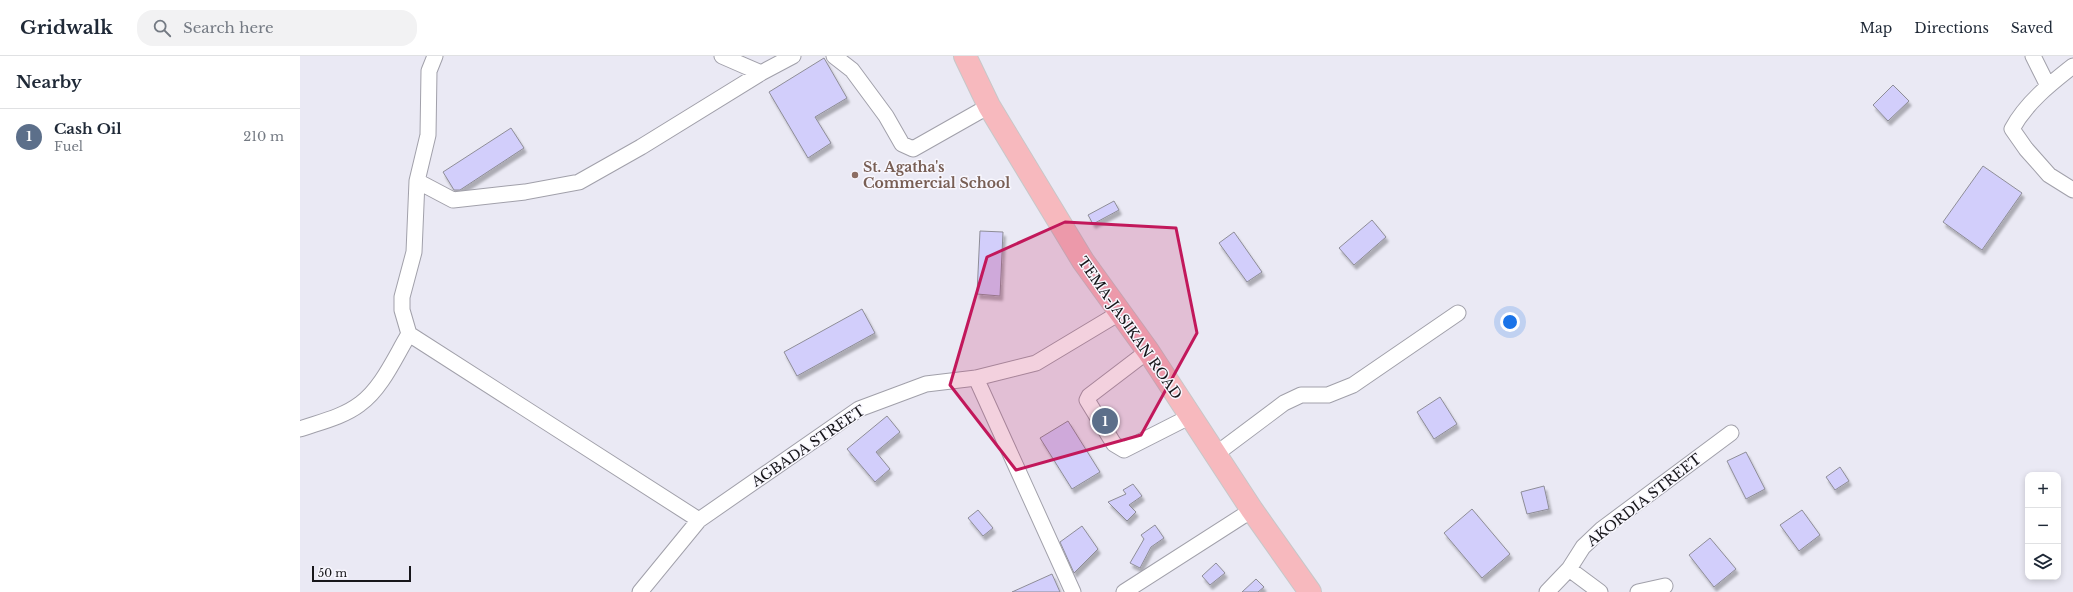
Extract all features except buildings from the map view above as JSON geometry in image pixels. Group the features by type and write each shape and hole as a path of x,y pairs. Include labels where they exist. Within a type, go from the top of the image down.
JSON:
{"highway":[{"name":"TEMA-JASIKAN ROAD","path":"965,56 989,106 1083,261 1148,351 1252,510 1310,592"}],"street":[{"path":"434,56 429,71 428,135 418,181 414,252 402,297 402,310 409,334 700,520"},
{"path":"722,56 761,73"},
{"path":"418,181 453,200 525,192 579,182 647,143 761,73 793,56"},
{"path":"834,56 852,70 886,116 902,144 913,149 989,106"},
{"path":"2033,56 2048,86"},
{"path":"2073,66 2048,86 2020,114 2012,129 2026,149 2049,175 2073,190"},
{"name":"AGBADA STREET","path":"640,592 700,520 858,409 926,384 976,378 1036,363 1121,312"},
{"path":"1216,454 1284,403 1301,395 1328,395 1353,385 1458,313"},
{"path":"300,429 343,414 360,404 375,390 409,334"},
{"path":"1148,351 1089,396 1087,400 1114,444 1124,450 1191,416"},
{"path":"976,378 1073,592"},
{"name":"AKORDIA STREET","path":"1547,592 1569,569 1583,547 1602,529 1731,433"},
{"path":"1124,592 1252,510"},
{"path":"1569,569 1600,592"},
{"path":"1638,592 1665,586"}],"highlighted area":[{"path":"1065,222 1176,228 1197,333 1141,435 1016,470 950,385 987,257"}],"place":[{"name":"St. Agatha's Commercial School","path":"855,175"},
{"name":"Cash Oil","path":"1105,421"}]}
